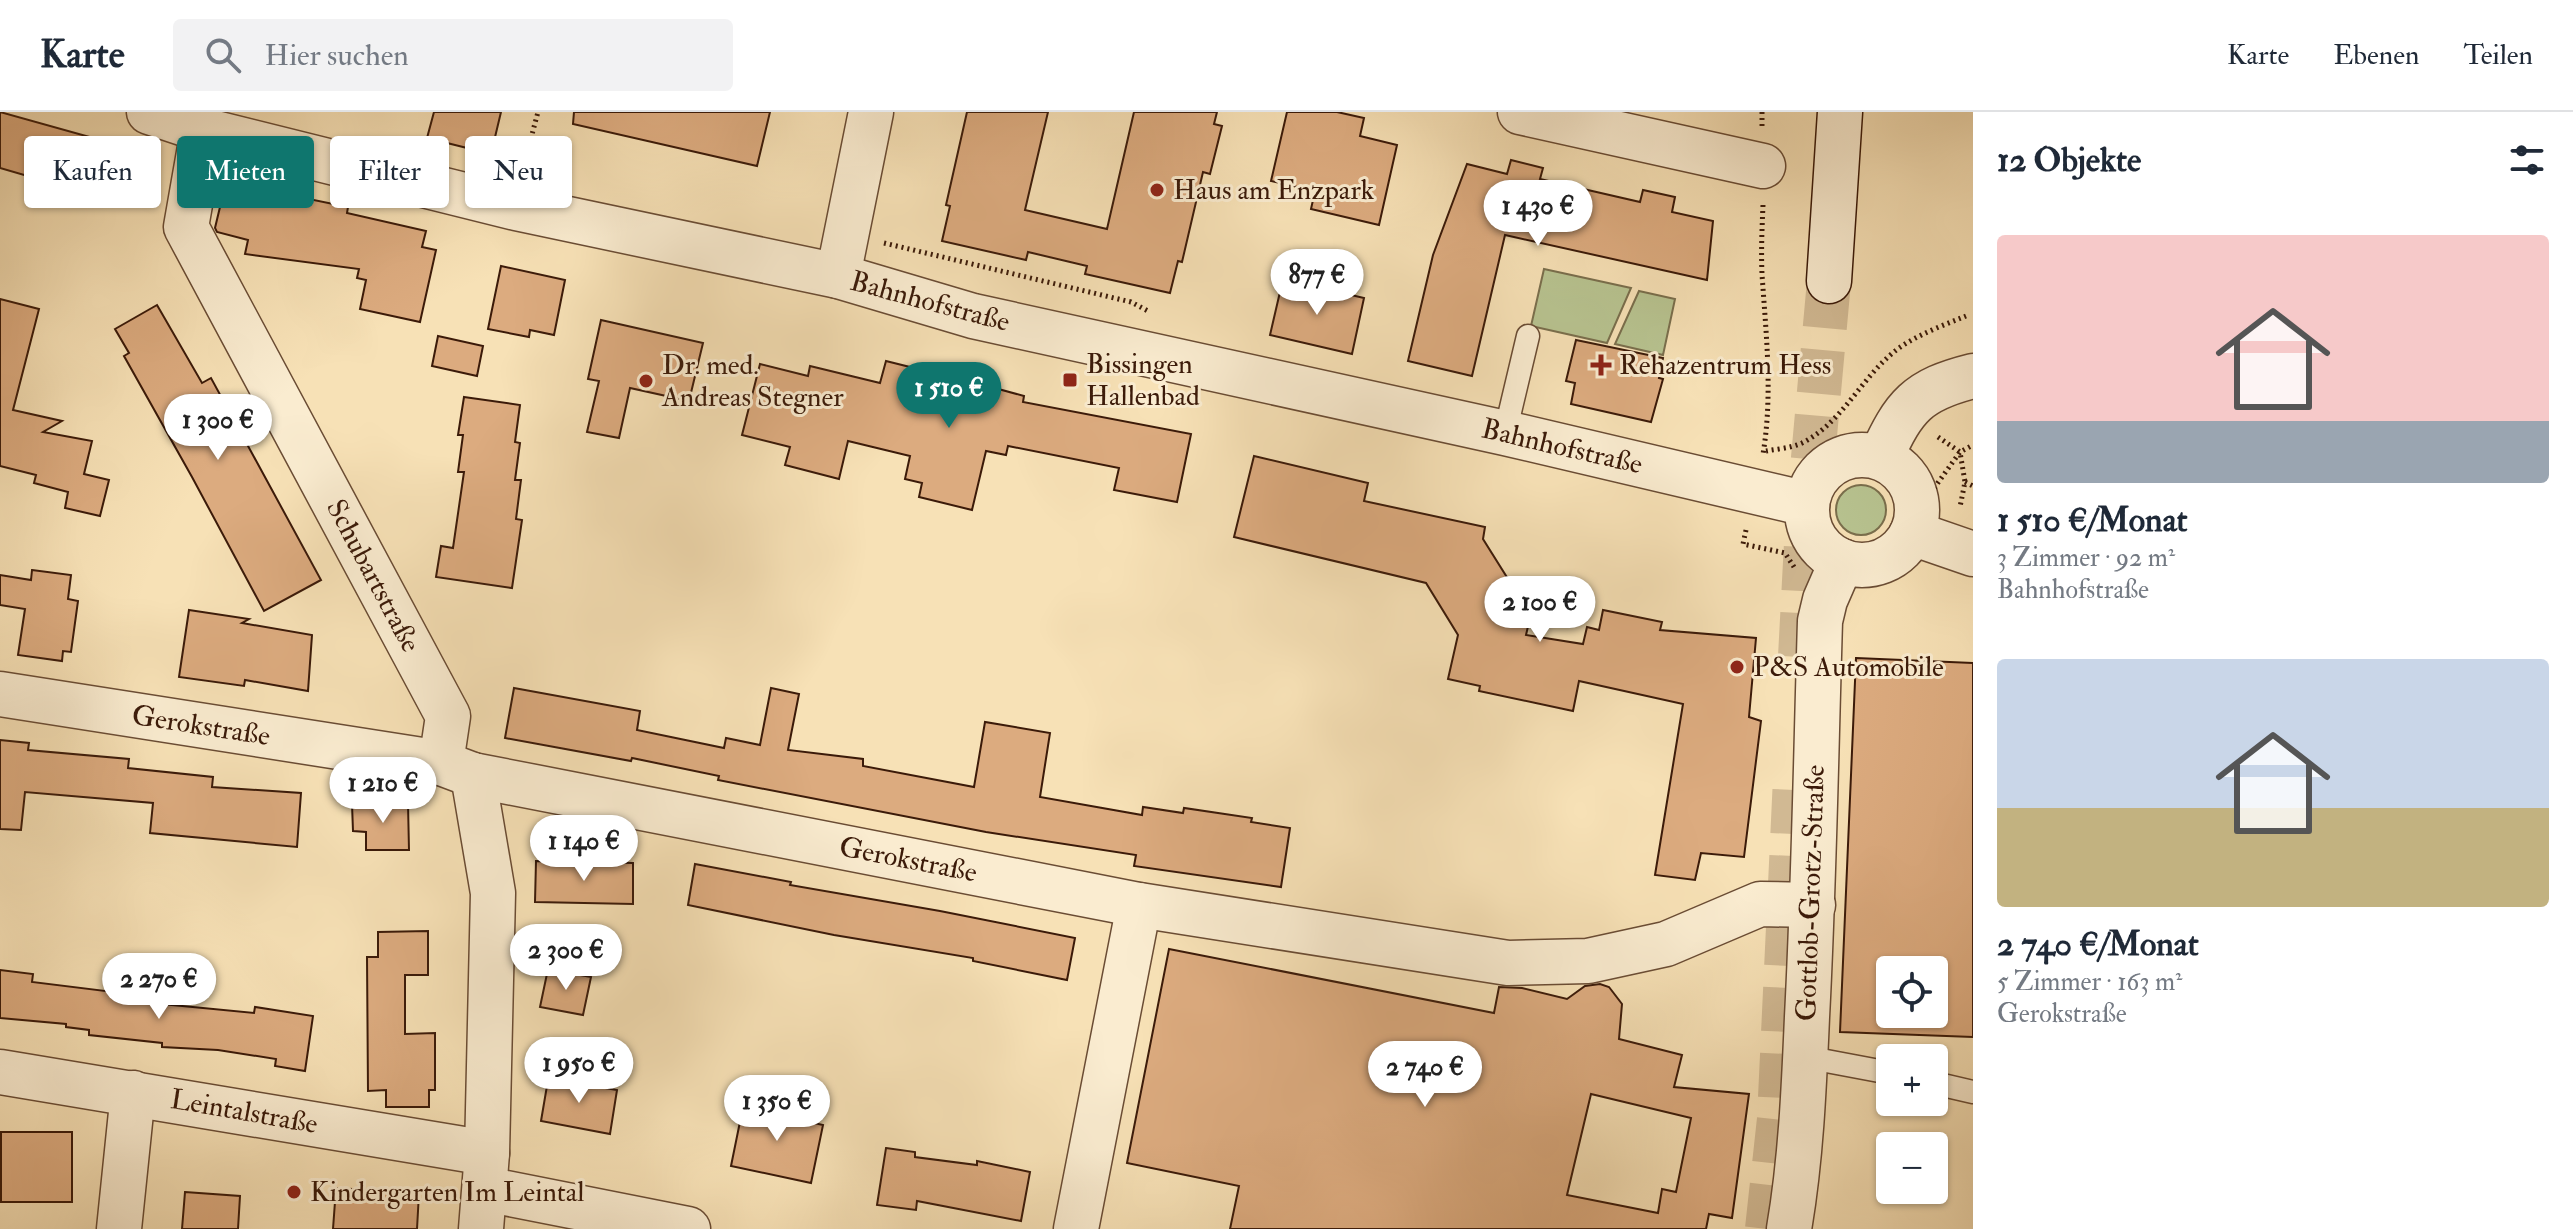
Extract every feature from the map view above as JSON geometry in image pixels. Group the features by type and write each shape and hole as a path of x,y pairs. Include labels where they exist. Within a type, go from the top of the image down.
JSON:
{"street":[{"name":"Bahnhofstraße","path":"149,112 203,130 465,195"},
{"path":"838,276 871,112"},
{"path":"1520,112 1763,166"},
{"path":"1829,281 1840,112"},
{"name":"Schubartstraße","path":"203,130 186,227 448,716 457,769 493,893 484,1190"},
{"name":"Bahnhofstraße","path":"516,208 838,276 973,316 1505,433 1752,470 1807,504"},
{"path":"1881,457 1903,413 1921,396 1947,382 1973,376"},
{"path":"1849,456 1881,457 1897,466 1908,479 1915,494 1915,522 1903,547 1890,558 1874,564 1858,565 1835,576 1826,552 1808,522 1807,504 1816,481 1833,463 1849,456"},
{"path":"1915,522 1973,554"},
{"name":"Gottlob-Grotz-Straße","path":"1789,1229 1795,1196 1813,905 1820,621 1835,576"},
{"name":"Gerokstraße","path":"0,694 457,769 1139,905 1508,963 1588,961 1666,944 1760,904 1813,905"},
{"path":"1076,1229 1139,905"},
{"name":"Leintalstraße","path":"0,1072 133,1093 484,1190 688,1229"},
{"path":"119,1229 133,1093"}],"lane":[{"path":"1505,433 1528,336"},
{"path":"1805,1057 1876,1070"},
{"path":"1948,1086 1973,1092"}],"path":[{"path":"532,136 538,112"},
{"path":"1762,112 1762,272 1768,333 1768,410"},
{"path":"846,233 1131,302 1153,314"},
{"path":"1835,576 1794,578 1794,566 1785,553 1743,544 1752,470 1764,452 1800,444 1833,422 1862,384 1898,349 1966,316"},
{"path":"1915,522 1960,452 1973,445"},
{"path":"1960,452 1965,482 1973,486"}],"green space":[{"path":"1544,269 1631,288 1607,343 1531,326"},
{"path":"1639,291 1675,299 1663,355 1615,344"},
{"path":"1861,485 1878,493 1886,510 1878,527 1861,535 1844,527 1836,510 1844,493"}],"building":[{"path":"0,112 86,136 24,136 24,175 0,168"},
{"path":"434,112 501,112 495,136 465,136 465,148 449,144 449,136 428,136"},
{"path":"574,112 770,112 757,166 573,124"},
{"name":"Haus am Enzpark","path":"967,112 1048,112 1025,210 1107,229 1134,112 1217,112 1214,124 1222,126 1210,174 1203,172 1182,262 1178,261 1170,293 1085,274 1087,266 1028,252 1026,260 942,241 950,206 946,205"},
{"path":"1287,112 1337,112 1364,118 1360,136 1397,145 1379,225 1311,209 1315,191 1271,181"},
{"path":"1511,160 1543,168 1540,179 1640,202 1643,190 1675,197 1672,212 1713,221 1707,280 1505,235 1472,376 1408,361 1433,255 1467,164 1507,174"},
{"path":"314,200 330,203 330,208 348,208 347,213 426,231 422,247 436,250 420,322 360,309 366,280 357,278 359,269 245,254 248,240 217,232 215,228 220,208 314,208"},
{"path":"501,266 565,280 554,335 530,330 529,337 488,329"},
{"path":"1283,279 1364,298 1352,354 1270,335"},
{"path":"0,299 39,309 13,410 62,421 43,432 92,441 84,474 109,480 100,516 65,508 68,492 34,483 36,475 0,466"},
{"path":"157,305 202,383 211,378 321,580 264,611 124,356 129,353 115,329"},
{"name":"Dr. med. Andreas Stegner","path":"601,320 703,343 689,401 630,388 619,438 587,432 599,381 588,379"},
{"path":"438,336 483,346 477,376 432,366"},
{"path":"1576,340 1663,358 1659,378 1663,379 1651,422 1571,404 1575,383 1566,381"},
{"path":"886,361 962,380 963,377 992,383 991,387 1024,396 1023,402 1191,434 1177,502 1114,490 1119,468 1008,446 1006,455 986,451 972,510 919,497 922,483 905,479 910,456 848,441 839,479 785,465 790,447 742,435 760,364 808,376 810,366 880,383"},
{"path":"464,397 520,405 515,442 520,443 515,480 521,480 516,519 522,520 512,588 436,577 441,546 453,548 464,472 458,472 463,435 458,435"},
{"path":"1254,456 1368,483 1364,501 1485,527 1483,539 1520,598 1534,601 1526,635 1583,644 1587,627 1599,630 1603,610 1662,622 1660,630 1756,638 1749,717 1761,721 1744,857 1701,853 1695,880 1655,875 1683,704 1579,681 1573,711 1479,691 1480,686 1448,679 1458,635 1426,583 1234,537"},
{"path":"32,570 71,575 68,599 78,601 71,652 63,651 62,661 18,655 25,609 0,605 0,575 31,580"},
{"path":"189,610 249,619 242,623 312,635 308,691 245,680 244,686 179,677"},
{"path":"1856,658 1973,663 1973,1037 1840,1032"},
{"path":"514,688 640,711 637,730 724,748 726,738 760,745 771,688 799,694 788,750 863,759 863,766 974,787 985,722 1050,733 1040,797 1142,815 1143,807 1183,813 1184,808 1252,818 1251,822 1290,828 1281,887 1134,866 1136,855 986,832 718,780 719,776 632,758 631,761 505,738"},
{"path":"0,740 29,743 28,750 129,759 128,768 213,777 212,787 301,793 297,847 150,833 153,803 25,792 21,830 0,829"},
{"path":"408,803 409,850 366,850 366,832 353,831 352,804"},
{"path":"536,861 633,863 633,904 535,902"},
{"path":"695,864 791,882 790,885 1075,938 1067,980 973,961 973,958 834,935 688,905"},
{"path":"428,931 428,975 405,975 405,1034 435,1033 435,1090 429,1090 429,1107 386,1107 386,1090 368,1091 367,957 378,957 378,932"},
{"path":"1169,949 1494,1013 1499,987 1522,988 1567,999 1585,986 1600,984 1609,987 1622,1004 1619,1039 1682,1055 1674,1087 1749,1094 1732,1218 1709,1214 1706,1229 1230,1229 1239,1186 1127,1163","holes":["1591,1094 1691,1118 1676,1192 1662,1189 1658,1213 1567,1195"]},
{"path":"548,969 591,977 583,1015 540,1007"},
{"path":"0,970 33,974 32,982 122,993 121,1000 254,1013 255,1007 313,1016 305,1071 275,1066 276,1059 218,1050 162,1047 162,1043 89,1035 89,1030 66,1027 66,1024 0,1018"},
{"path":"549,1074 617,1090 610,1134 541,1121"},
{"path":"744,1102 797,1113 796,1119 823,1125 811,1183 731,1166"},
{"path":"1,1132 72,1132 72,1202 1,1202"},
{"path":"886,1148 915,1152 915,1157 977,1165 977,1161 1030,1172 1021,1221 917,1201 916,1210 877,1205"},
{"path":"336,1188 419,1193 417,1229 333,1229"},
{"path":"185,1192 240,1196 238,1229 182,1229"}],"tunnel":[{"path":"1800,657 1807,524 1829,281"},
{"path":"1767,1229 1779,1119 1795,778"}],"place":[{"name":"Haus am Enzpark","path":"1157,190"},
{"name":"Rehazentrum Hess","path":"1601,365"},
{"name":"Bissingen Hallenbad","path":"1070,380"},
{"name":"Dr. med. Andreas Stegner","path":"646,381"},
{"name":"P&S Automobile","path":"1737,667"},
{"name":"Kindergarten Im Leintal","path":"294,1192"}]}
